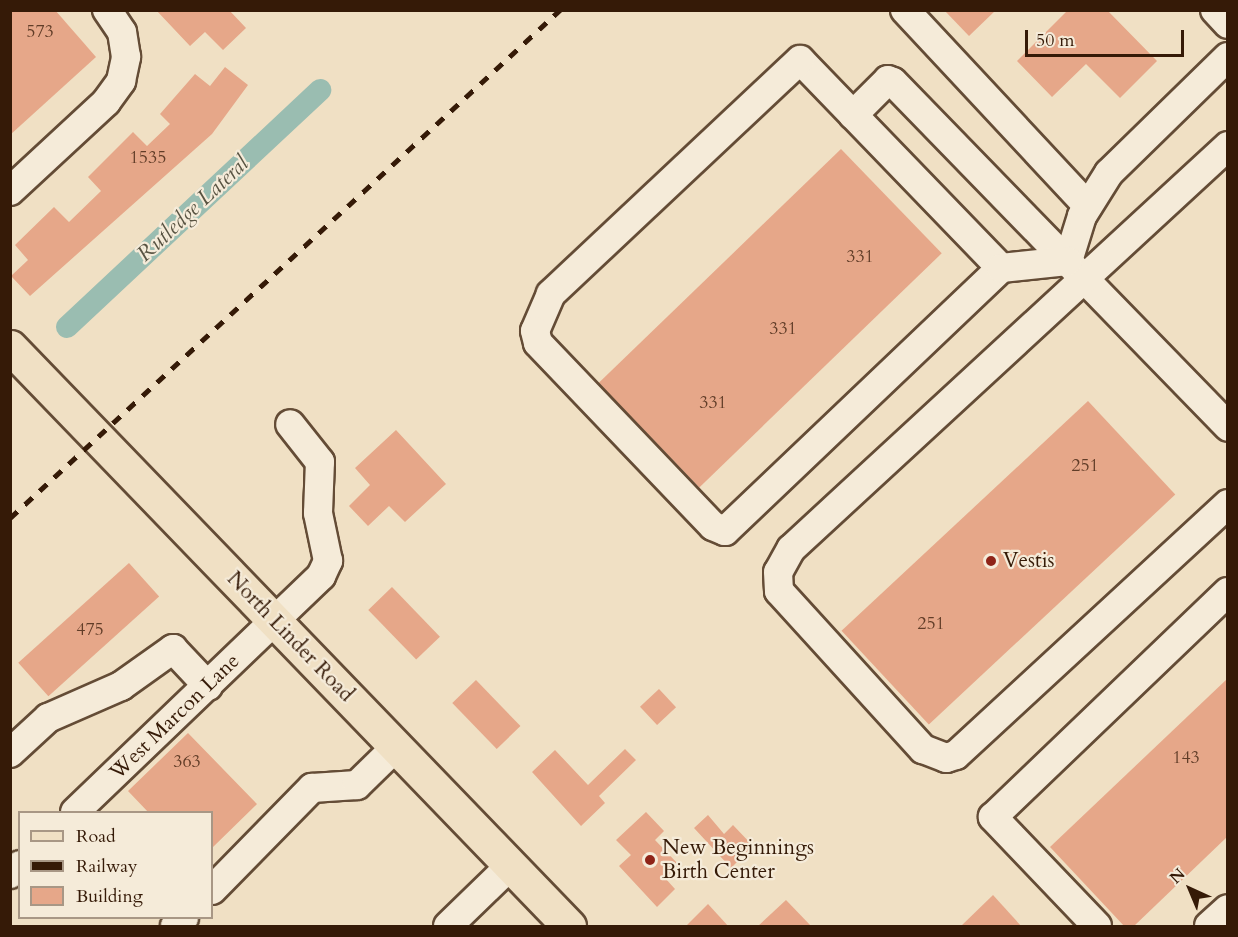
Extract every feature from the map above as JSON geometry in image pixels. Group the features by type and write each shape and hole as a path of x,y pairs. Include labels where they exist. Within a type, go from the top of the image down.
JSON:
{"main road":[{"name":"North Linder Road","path":"10,348 569,927"}],"street":[{"path":"10,191 106,102 121,81 126,57 122,32 107,10"},
{"path":"905,10 1088,206"},
{"path":"1215,10 1227,24"},
{"path":"1075,268 1088,206 1109,173 1227,57"},
{"path":"1002,268 800,60 551,294 537,321 538,343 713,526 725,531 1002,268 1075,268"},
{"path":"853,115 888,80 893,82 1227,427"},
{"path":"1227,146 1075,268 791,549 778,572 779,591 924,749 946,758 956,755 1227,504"},
{"name":"West Marcon Lane","path":"77,811 321,576 328,561 318,513 320,462 290,424"},
{"path":"1096,927 993,817 1227,592"},
{"path":"10,753 48,718 121,686 173,649 208,686"},
{"path":"213,889 312,788 357,785 396,747"},
{"path":"448,927 510,866"},
{"path":"1209,927 1227,909"}],"building":[{"path":"10,10 55,10 96,57 10,135"},
{"path":"156,10 229,10 246,28 223,50 205,32 190,46"},
{"path":"944,10 996,10 969,36"},
{"path":"1068,10 1107,10 1157,61 1120,98 1086,64 1052,97 1017,61"},
{"path":"225,67 248,85 212,134 30,296 11,276 28,260 15,245 54,207 69,222 101,191 88,177 133,132 147,146 170,124 160,114 195,74 210,86"},
{"path":"841,149 942,253 699,487 599,383"},
{"path":"1088,401 1175,495 929,724 842,631"},
{"path":"396,430 446,484 405,522 389,506 368,526 349,506 370,485 355,468"},
{"path":"129,563 159,596 48,696 18,663"},
{"path":"392,587 440,637 416,660 368,610"},
{"path":"1227,679 1227,837 1133,927 1125,927 1050,847"},
{"path":"476,680 520,726 497,749 452,703"},
{"path":"659,689 676,707 657,725 640,707"},
{"path":"188,733 257,804 213,847 213,811 147,811 128,791"},
{"path":"625,749 636,760 599,796 605,803 581,826 532,772 555,750 588,785"},
{"name":"New Beginnings Birth Center","path":"646,812 664,831 655,840 679,865 665,878 675,889 657,907 619,866 631,855 616,840"},
{"path":"708,815 724,834 733,825 753,846 731,868 694,828"},
{"path":"993,895 1022,927 960,927"},
{"path":"786,900 812,927 757,927"},
{"path":"708,904 729,927 685,927"}],"waterway":[{"name":"Rutledge Lateral","path":"67,327 320,90"}],"railway":[{"path":"10,518 560,10"}],"place":[{"name":"Vestis","path":"991,561"},
{"name":"New Beginnings Birth Center","path":"650,860"}]}
